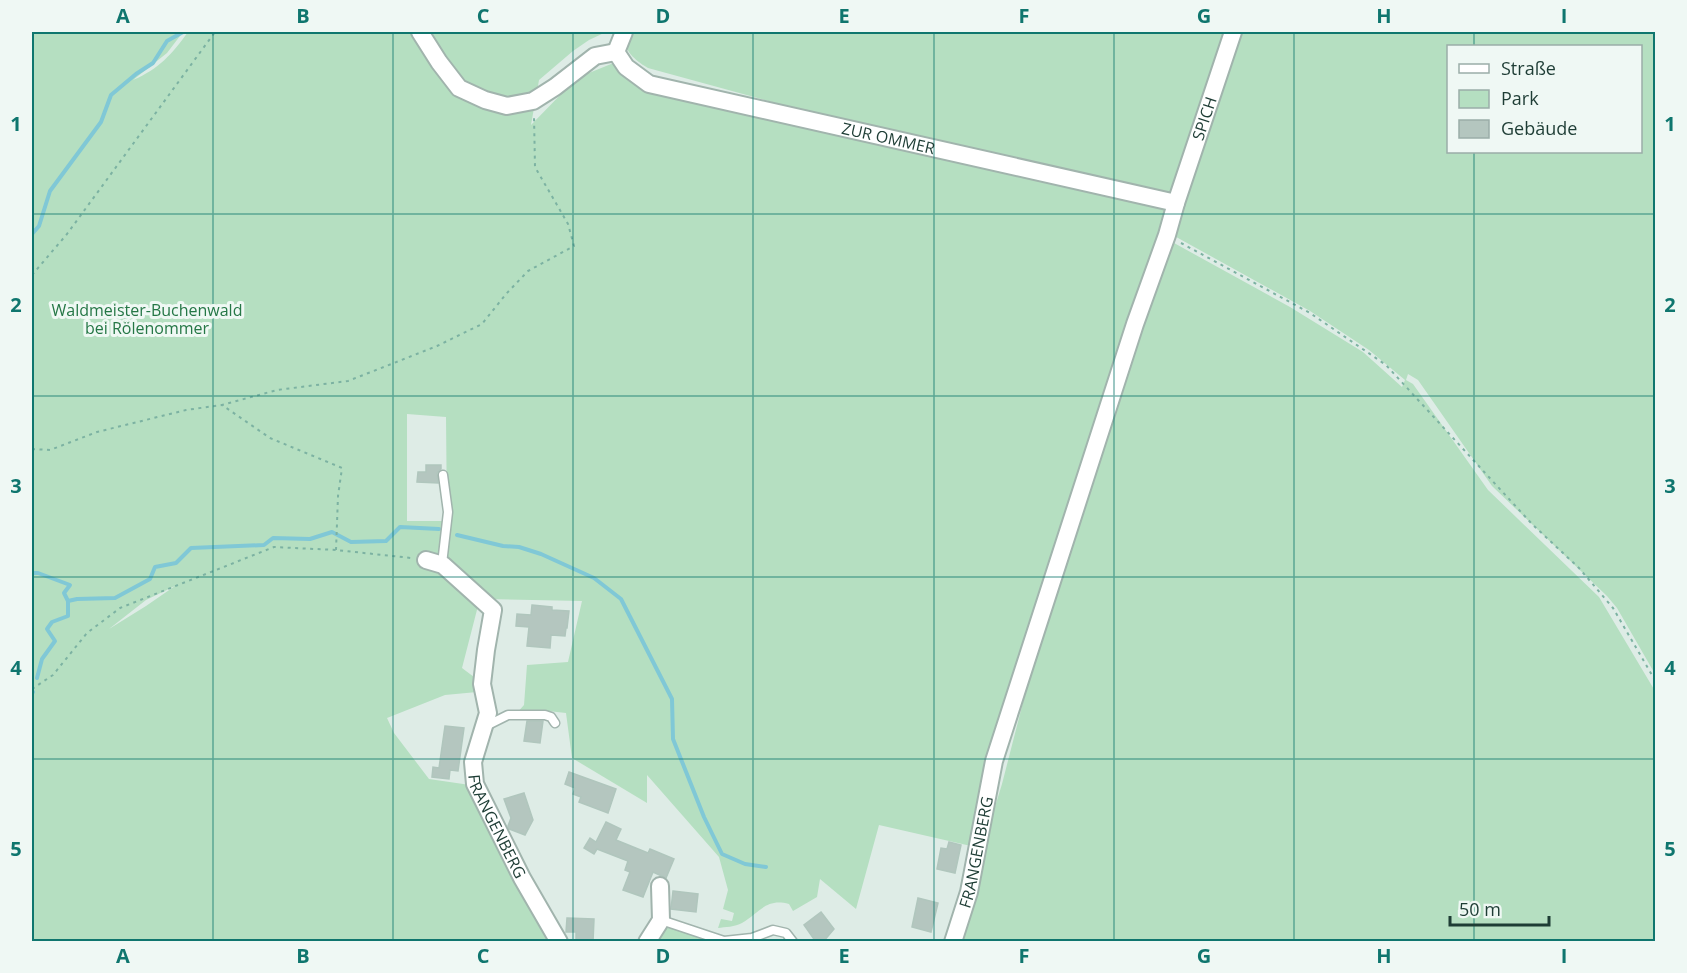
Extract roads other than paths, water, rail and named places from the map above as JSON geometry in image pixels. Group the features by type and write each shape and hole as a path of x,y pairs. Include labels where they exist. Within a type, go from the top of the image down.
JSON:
{"street":[{"path":"420,32 459,88 485,100 507,106 533,101 595,56 616,52 624,32"},
{"name":"SPICH","path":"1167,236 1233,32"},
{"name":"ZUR OMMER","path":"616,52 626,67 649,84 1176,203"},
{"name":"FRANGENBERG","path":"953,942 969,892 994,761 1135,324 1167,236"},
{"name":"FRANGENBERG","path":"434,562 493,610 482,684 488,713 472,762 475,784 522,878 559,942"},
{"path":"647,942 662,920 660,886"}],"lane":[{"path":"434,562 448,512 443,475"},
{"path":"484,727 508,715 545,715 551,717 555,723"},
{"path":"662,920 724,941 752,938 773,930 786,933 793,942"}],"waterway":[{"path":"32,234 39,226 50,191 101,122 111,95 153,63 167,41 183,32"},
{"path":"68,601 115,598 150,579 155,567 176,563 191,548 264,545 273,538 310,539 332,532 351,542 386,541 400,527 439,529"},
{"path":"457,535 503,546 519,547 541,554 594,578 621,599 672,699 673,739 704,817 722,854 745,864 766,867"},
{"path":"32,573 38,573 70,585 64,593 68,601 68,616 52,622 47,629 55,641 42,659 37,678"}],"park label":[{"name":"Waldmeister-Buchenwald bei Rölenommer","path":"147,319"}]}
